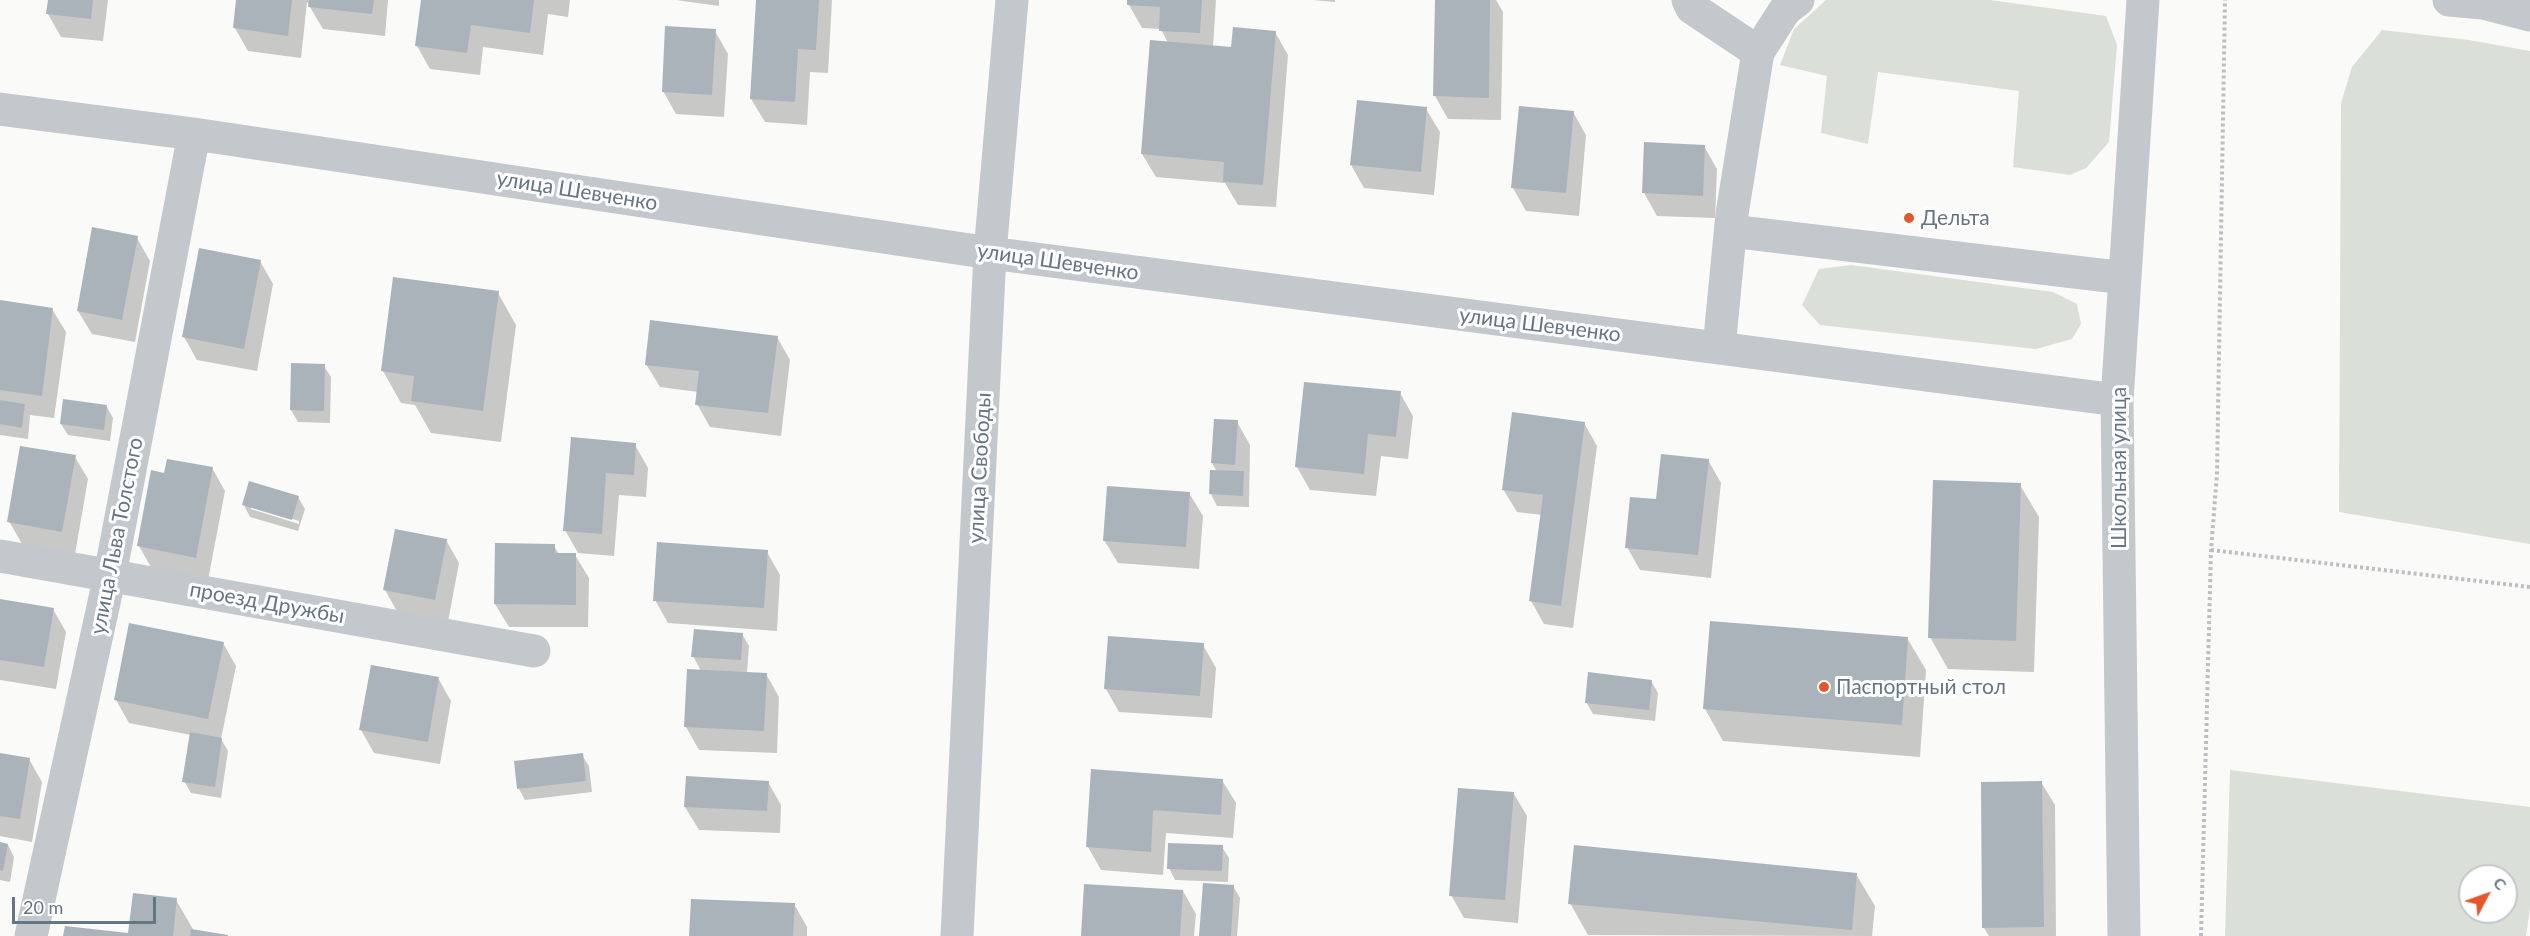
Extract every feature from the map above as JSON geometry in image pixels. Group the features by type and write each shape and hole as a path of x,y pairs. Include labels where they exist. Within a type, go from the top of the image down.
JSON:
{"street":[{"name":"улица Свободы","path":"957,936 990,253 1012,0"},
{"path":"1688,0 1692,8 1758,52"},
{"path":"1719,348 1731,231 1758,52 1785,10 1798,0"},
{"name":"Школьная улица","path":"2124,936 2117,400 2143,0"},
{"path":"2458,0 2483,3 2530,15"},
{"name":"улица Шевченко","path":"0,109 195,134 990,253 2117,400"},
{"name":"улица Льва Толстого","path":"31,936 110,575 195,134"},
{"path":"1731,231 2125,278"},
{"name":"проезд Дружбы","path":"0,556 534,651"}],"path":[{"path":"2201,936 2211,550 2217,474 2225,0"},
{"path":"2211,550 2530,587"}],"shaded area":[{"path":"1826,0 1990,0 2106,16 2117,45 2109,142 2086,168 2070,175 2013,167 2019,91 1878,72 1868,144 1821,133 1827,76 1780,65 1794,29"},
{"path":"2382,30 2469,40 2530,51 2530,544 2339,512 2341,103 2352,67"},
{"path":"1851,265 2053,292 2077,304 2081,324 2072,339 2036,349 1820,325 1802,305 1819,269"},
{"path":"2230,770 2530,807 2530,908 2526,936 2225,936"}],"building":[{"path":"48,0 93,0 91,19 46,14"},
{"path":"236,0 292,0 288,36 233,28"},
{"path":"309,0 374,0 372,14 308,7"},
{"path":"421,0 534,0 530,33 471,25 467,53 415,46"},
{"path":"756,0 819,0 816,50 798,49 795,102 750,99"},
{"path":"1127,0 1202,0 1200,33 1159,31 1160,7 1127,5"},
{"path":"1435,0 1490,0 1489,98 1433,96"},
{"path":"665,26 716,29 712,95 662,92"},
{"path":"1233,27 1276,31 1263,185 1223,182 1224,162 1141,154 1150,40 1231,47"},
{"path":"1357,100 1427,107 1421,172 1350,165"},
{"path":"1519,106 1574,111 1566,193 1511,188"},
{"path":"1644,142 1705,145 1703,196 1642,193"},
{"path":"92,227 138,236 122,320 77,311"},
{"path":"199,248 261,260 244,349 182,337"},
{"path":"393,277 499,291 483,411 411,401 414,376 381,371"},
{"path":"0,300 53,308 42,396 0,390"},
{"path":"650,320 778,336 768,413 695,405 699,371 645,365"},
{"path":"291,363 325,364 324,411 290,410"},
{"path":"1304,382 1401,391 1396,437 1368,434 1364,474 1295,467"},
{"path":"63,399 107,405 104,430 60,424"},
{"path":"0,400 25,404 22,428 0,424"},
{"path":"1512,412 1585,422 1561,606 1529,601 1543,495 1502,490"},
{"path":"1214,419 1238,420 1235,465 1211,463"},
{"path":"571,437 636,443 634,475 606,473 602,534 563,531"},
{"path":"20,446 76,455 62,532 7,522"},
{"path":"1661,454 1709,459 1698,555 1625,548 1630,497 1656,499"},
{"path":"167,459 213,467 196,558 137,546 151,470 164,473"},
{"path":"1210,470 1244,471 1243,496 1209,494"},
{"path":"1933,480 2021,483 2016,641 1928,638"},
{"path":"249,481 299,496 292,520 242,505"},
{"path":"1107,486 1190,492 1186,547 1103,541"},
{"path":"395,529 447,539 435,600 383,590"},
{"path":"657,542 768,550 764,608 653,601"},
{"path":"495,543 555,544 555,553 576,553 576,605 494,604"},
{"path":"0,599 54,608 44,667 0,660"},
{"path":"1710,621 1908,637 1902,725 1703,709"},
{"path":"129,623 224,642 208,719 114,700"},
{"path":"694,629 743,633 741,660 691,657"},
{"path":"1108,636 1204,643 1200,696 1104,689"},
{"path":"371,665 439,677 428,742 359,730"},
{"path":"687,669 767,673 764,731 684,727"},
{"path":"1588,672 1652,680 1649,710 1585,703"},
{"path":"190,732 222,738 215,787 182,782"},
{"path":"0,753 30,758 20,819 0,816"},
{"path":"583,753 586,781 517,789 514,761"},
{"path":"1091,769 1223,779 1221,815 1153,810 1151,852 1086,847"},
{"path":"686,776 769,781 767,811 684,807"},
{"path":"2042,781 2044,927 1982,928 1981,782"},
{"path":"1458,788 1514,792 1505,900 1449,896"},
{"path":"0,842 8,844 3,871 0,870"},
{"path":"1168,843 1223,845 1222,871 1167,869"},
{"path":"1574,845 1857,873 1852,930 1568,904"},
{"path":"1203,883 1234,885 1231,936 1199,936"},
{"path":"1084,884 1183,890 1180,936 1081,936"},
{"path":"133,893 177,898 173,936 63,936 65,926 128,933"},
{"path":"691,899 795,903 793,936 689,936"},
{"path":"191,929 228,935 228,936 190,936"}],"place":[{"name":"Дельта","path":"1909,218"},
{"name":"Паспортный стол","path":"1824,687"}]}
